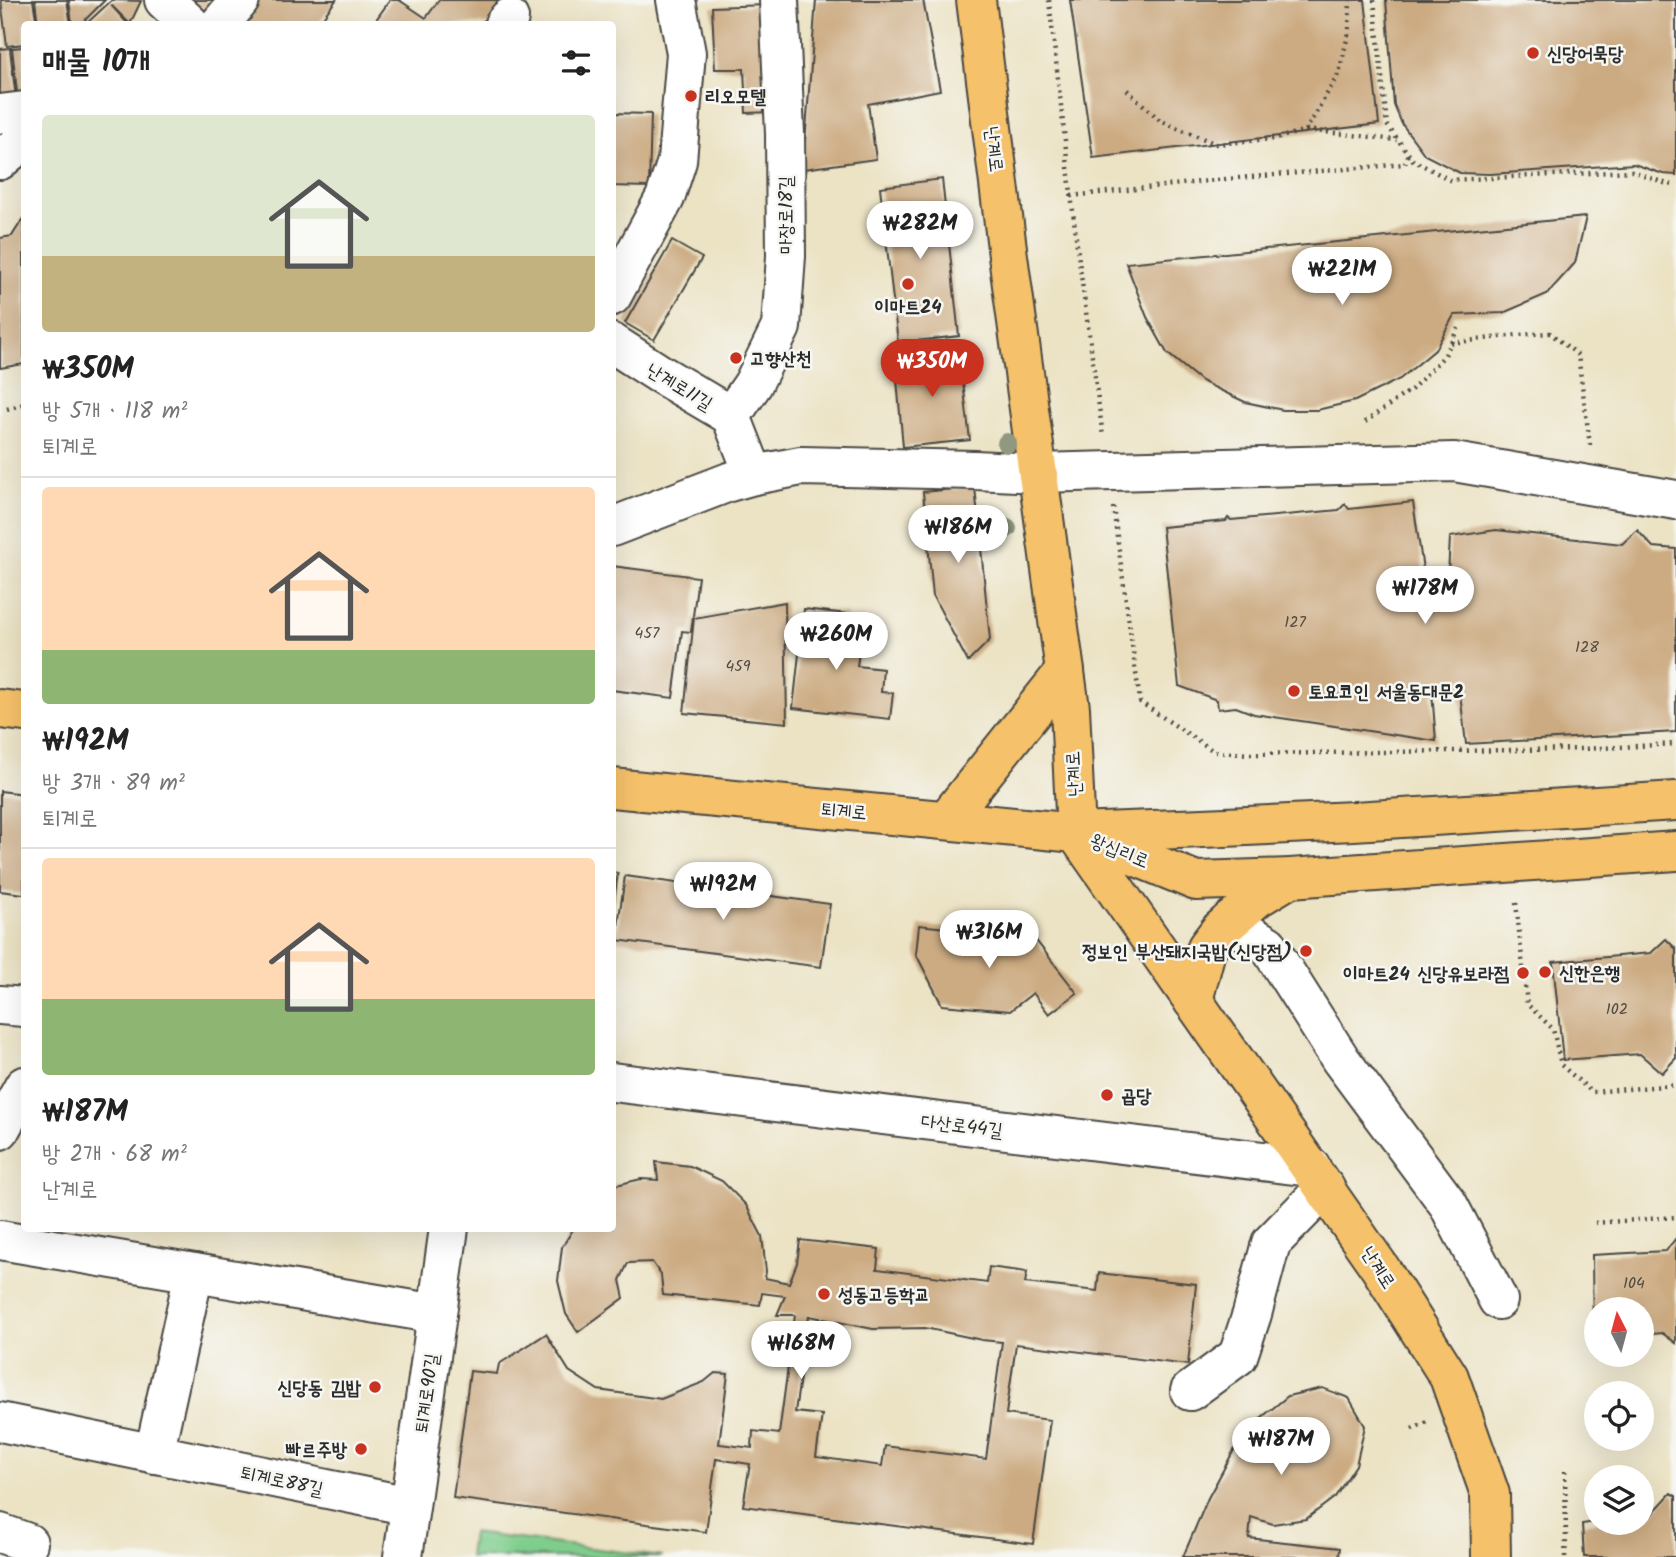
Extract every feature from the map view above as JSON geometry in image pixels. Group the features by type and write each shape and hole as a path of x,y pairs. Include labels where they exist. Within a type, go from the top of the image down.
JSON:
{"main road":[{"name":"난계로","path":"976,0 1070,708 1076,832 1318,1177 1449,1377 1490,1493 1492,1557"},
{"path":"946,820 1065,671"},
{"path":"0,709 21,712"},
{"name":"퇴계로","path":"616,788 1076,832"},
{"name":"왕십리로","path":"1076,832 1354,821 1676,801"},
{"name":"왕십리로","path":"1076,832 1196,881 1290,878 1676,851"},
{"path":"1193,1001 1207,947 1220,930 1257,898 1290,878"}],"street":[{"path":"222,21 240,0"},
{"path":"616,289 665,198 677,161 686,53 676,0"},
{"name":"마장로18길","path":"730,416 753,384 781,327 786,256 785,134 779,0"},
{"path":"0,114 21,111"},
{"path":"0,160 21,142"},
{"name":"난계로11길","path":"616,345 730,416 754,475"},
{"path":"616,525 729,482 801,466 1038,473 1454,462 1676,500"},
{"path":"1229,922 1268,945 1341,1060 1448,1204 1498,1300"},
{"path":"0,1005 21,1007"},
{"name":"다산로44길","path":"616,1083 1318,1177"},
{"path":"0,1130 21,1092"},
{"path":"1190,1391 1238,1356 1271,1243 1318,1177"},
{"name":"퇴계로90길","path":"403,1557 448,1232"},
{"path":"0,1240 437,1314"},
{"path":"154,1454 194,1273"},
{"name":"퇴계로88길","path":"0,1422 410,1506"}],"path":[{"path":"1049,0 1077,246 1140,702 1215,752 1251,754 1583,749 1676,744"},
{"path":"1306,130 1339,73 1349,31 1350,0"},
{"path":"1374,0 1387,125 1413,160 1450,180 1632,171 1676,185"},
{"path":"1127,90 1161,121 1216,144 1274,139 1306,130 1398,140"},
{"path":"1072,196 1405,164 1408,153"},
{"path":"1365,422 1412,389 1445,355 1459,326"},
{"path":"1451,343 1550,333 1578,355 1590,445"},
{"path":"8,409 21,405"},
{"path":"1516,903 1527,1004 1553,1029 1561,1065 1592,1092 1676,1085"},
{"path":"1595,1223 1676,1217"},
{"path":"1565,1467 1565,1557"}],"green space":[{"path":"472,1533 662,1557 469,1557"}],"building":[{"path":"1,0 33,0 36,21 21,21 21,44 7,46"},
{"path":"35,0 67,0 70,21 38,21"},
{"path":"69,0 105,0 84,21 72,21"},
{"path":"112,0 141,1 131,21 127,21 111,5 125,21 89,21"},
{"path":"176,0 234,0 216,21 208,21"},
{"path":"247,0 336,0 320,21 235,21"},
{"path":"390,0 399,0 426,18 439,0 505,0 489,21 375,21"},
{"path":"816,0 923,0 940,90 868,104 876,159 803,169"},
{"path":"1070,0 1365,0 1379,124 1093,158"},
{"name":"신당어묵당","path":"1386,0 1676,0 1676,175 1663,174 1634,164 1490,174 1460,173 1425,155 1402,124 1394,105"},
{"path":"766,5 771,112 746,113 744,69 715,69 712,7"},
{"path":"21,47 21,100 18,101 12,48"},
{"path":"10,48 16,99 0,101 0,49"},
{"path":"616,113 651,114 649,187 616,186"},
{"path":"942,179 959,336 898,343 880,187"},
{"path":"1586,217 1575,263 1547,294 1503,313 1454,315 1435,350 1400,379 1355,401 1317,410 1283,410 1245,402 1201,381 1167,353 1147,317 1126,263"},
{"path":"21,222 21,364 0,368 0,238 12,236"},
{"path":"672,241 702,258 654,340 625,323"},
{"path":"959,349 970,440 903,447 895,357"},
{"path":"975,487 990,640 968,662 933,596 923,492"},
{"path":"1413,502 1424,576 1448,575 1450,537 1496,530 1622,544 1637,530 1653,547 1676,549 1676,732 1466,744 1460,693 1432,692 1436,741 1254,714 1236,707 1218,709 1217,700 1179,686 1162,527 1226,521 1228,518 1231,520 1339,510 1345,504 1349,509"},
{"path":"616,567 698,577 691,632 682,631 673,698 616,691"},
{"path":"785,602 787,723 684,713 694,618"},
{"path":"804,609 847,614 843,649 859,651 857,666 883,669 881,692 893,693 890,719 793,708"},
{"path":"0,791 21,794 21,894 0,891"},
{"path":"625,876 830,904 821,967 616,940"},
{"path":"919,925 1034,938 1077,993 1049,1014 1033,993 1010,1011 942,1005 916,954"},
{"path":"1666,939 1676,949 1676,1058 1662,1073 1640,1054 1563,1060 1553,962 1651,953"},
{"path":"656,1162 690,1166 722,1181 746,1205 762,1236 765,1278 789,1283 797,1263 800,1240 879,1249 877,1269 987,1283 989,1267 1027,1272 1025,1283 1097,1291 1099,1273 1196,1284 1188,1365 1016,1344 1006,1414 1050,1420 1033,1544 743,1506 750,1464 716,1459 706,1532 453,1498 470,1371 497,1374 499,1364 546,1334 569,1371 598,1390 661,1399 704,1382 715,1373 728,1374 719,1444 752,1448 753,1431 779,1434 795,1315 777,1315 785,1296 762,1293 760,1305 663,1295 661,1275 652,1262 628,1263 620,1280 624,1298 578,1332 566,1314 558,1281 562,1247 571,1232 616,1232 616,1185 641,1179 658,1180","holes":["809,1316 873,1329 925,1328 1002,1342 986,1459 885,1446 882,1466 816,1457 822,1415 795,1412"]},
{"path":"1676,1238 1676,1343 1662,1333 1654,1334 1654,1297 1592,1297 1592,1255 1666,1251"},
{"path":"1322,1388 1349,1398 1365,1426 1356,1465 1335,1497 1306,1519 1273,1524 1251,1517 1249,1538 1340,1548 1339,1557 1183,1557 1208,1498 1234,1450 1262,1417 1288,1396"},
{"path":"1671,1493 1676,1496 1676,1557 1584,1557 1582,1524 1584,1535 1654,1535 1654,1512"}],"place":[{"name":"신당어묵당","path":"1533,53"},
{"name":"리오모텔","path":"691,96"},
{"name":"이마트24","path":"908,284"},
{"name":"고향산천","path":"736,358"},
{"name":"토요코인 서울동대문2","path":"1294,691"},
{"name":"정보인 부산돼지국밥(신당점)","path":"1306,951"},
{"name":"신한은행","path":"1545,972"},
{"name":"이마트24 신당유보라점","path":"1523,973"},
{"name":"곱당","path":"1107,1095"},
{"name":"성동고등학교","path":"824,1294"},
{"name":"신당동 김밥","path":"375,1387"},
{"name":"빠르주방","path":"361,1449"}]}
